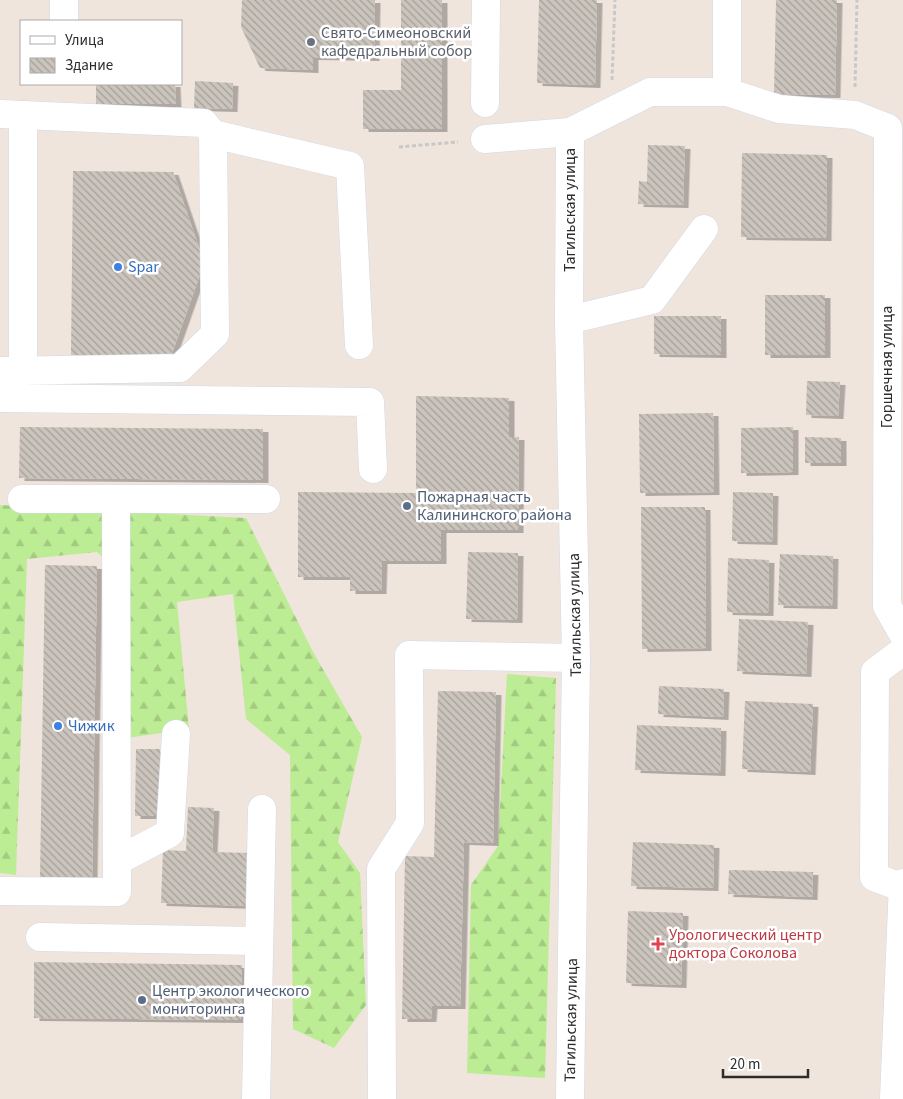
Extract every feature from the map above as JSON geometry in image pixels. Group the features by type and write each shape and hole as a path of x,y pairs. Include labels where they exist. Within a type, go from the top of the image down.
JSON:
{"street":[{"path":"64,0 64,20"},
{"path":"485,102 486,0"},
{"path":"727,0 727,92"},
{"path":"485,139 570,132 650,92 727,92 779,109 855,115"},
{"path":"213,134 215,334 180,368 12,371 12,115 204,123 213,134 350,166 358,345"},
{"name":"Горшечная улица","path":"855,115 888,128 895,335 895,428 887,606 903,634"},
{"name":"Тагильская улица","path":"570,132 569,320 576,658 570,1099"},
{"path":"569,320 652,300 704,229"},
{"path":"0,398 370,402 373,469"},
{"path":"22,499 266,500"},
{"path":"0,891 117,892 116,499"},
{"path":"894,1099 899,1068 902,885 874,877 874,672 903,652"},
{"path":"382,1099 381,869 410,823 409,655 576,658"},
{"path":"117,861 170,833 176,734"},
{"path":"256,1099 262,809"},
{"path":"40,937 259,941"}],"path":[{"path":"611,111 615,0"},
{"path":"855,115 857,0"}],"green space":[{"path":"0,505 246,518 313,652 362,737 338,842 360,873 366,1005 334,1048 293,1029 290,755 246,719 233,594 177,602 189,729 113,740 129,580 97,552 27,559 16,875 0,873"},
{"path":"507,674 556,678 545,1078 467,1073 471,885 498,846"}],"building":[{"name":"Свято-Симеоновский кафедральный собор","path":"242,0 375,0 374,58 313,57 313,70 260,68 241,27"},
{"path":"401,0 442,0 442,129 363,129 363,90 401,90"},
{"path":"539,0 597,0 595,85 537,83"},
{"path":"776,0 837,0 835,95 774,94"},
{"path":"195,81 233,83 232,109 194,108"},
{"path":"96,85 175,85 176,104 96,104"},
{"path":"648,145 685,146 683,205 638,204 639,181 647,182"},
{"path":"742,153 827,155 826,238 741,237"},
{"path":"73,171 173,172 204,263 171,356 71,355"},
{"path":"765,295 825,295 825,355 765,355"},
{"path":"654,316 721,316 721,355 654,354"},
{"path":"807,381 840,382 838,416 806,415"},
{"path":"416,396 509,398 509,437 519,437 518,530 441,530 441,561 382,561 381,591 350,591 350,577 298,577 298,492 416,493"},
{"path":"713,413 714,492 640,493 639,414"},
{"path":"20,427 263,429 263,480 19,478"},
{"path":"793,427 793,472 741,473 741,428"},
{"path":"805,437 841,438 841,463 805,463"},
{"path":"733,492 773,493 772,542 732,541"},
{"path":"641,507 705,507 706,648 642,649"},
{"path":"468,552 518,553 517,620 466,619"},
{"path":"780,554 833,556 832,606 778,605"},
{"path":"728,558 769,560 768,613 727,612"},
{"path":"45,565 97,566 92,878 40,878"},
{"path":"739,619 808,622 806,674 737,671"},
{"path":"659,686 724,689 723,717 658,714"},
{"path":"438,691 496,692 493,843 464,842 460,1006 432,1006 431,1019 402,1019 405,856 434,857"},
{"path":"745,701 813,704 810,772 742,769"},
{"path":"637,725 721,728 720,773 635,770"},
{"path":"136,749 160,749 158,816 135,816"},
{"path":"188,807 214,808 212,852 251,853 249,906 161,903 163,850 186,851"},
{"path":"633,842 714,845 713,888 631,886"},
{"path":"729,870 813,872 812,897 728,894"},
{"path":"628,911 683,913 681,985 626,983"},
{"path":"34,962 242,965 241,1020 34,1018"}],"place":[{"name":"Свято-Симеоновский кафедральный собор","path":"311,42"},
{"name":"Spar","path":"118,267"},
{"name":"Пожарная часть Калининского района","path":"407,506"},
{"name":"Чижик","path":"58,726"},
{"name":"Урологический центр доктора Соколова","path":"658,944"},
{"name":"Центр экологического мониторинга","path":"142,1000"}]}
